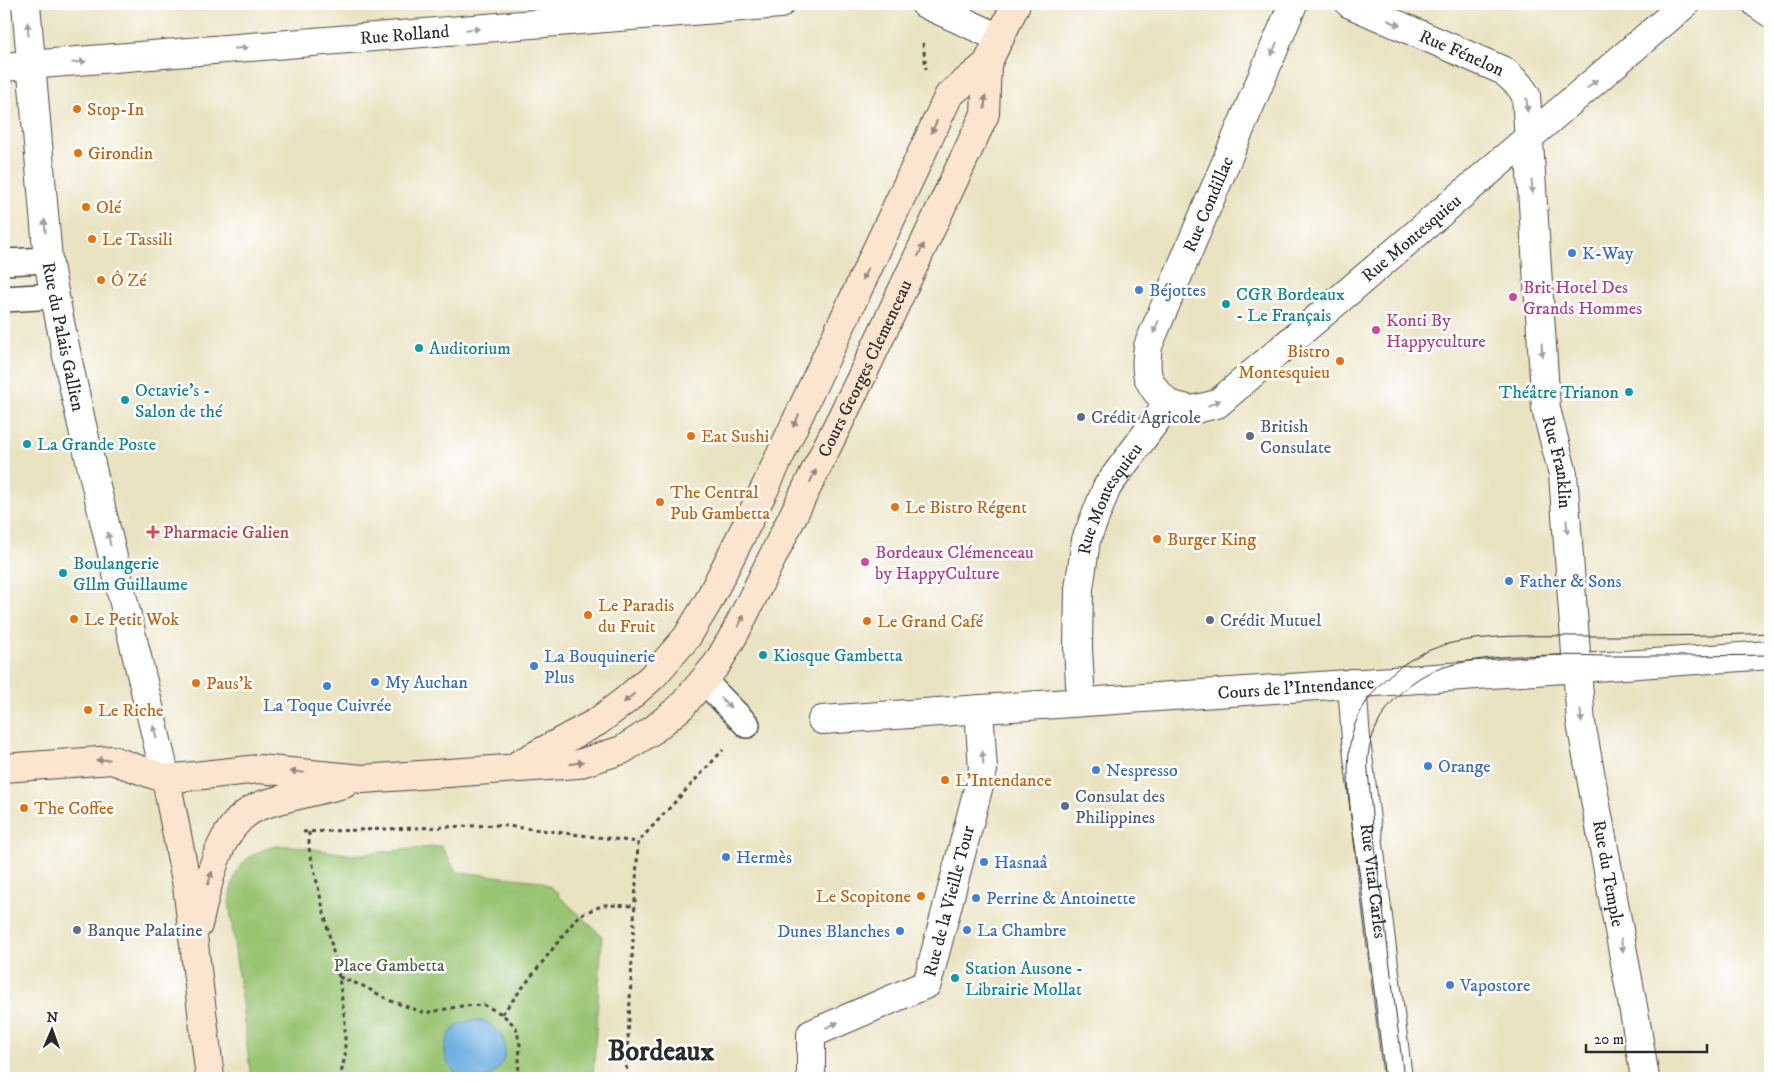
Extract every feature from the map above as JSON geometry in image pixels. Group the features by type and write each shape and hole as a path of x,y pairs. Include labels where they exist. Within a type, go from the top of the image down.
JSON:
{"main road":[{"name":"Cours Georges Clemenceau","path":"511,768 597,722 619,706 653,676 686,637 708,602 764,490 949,96 987,64 1016,4"},
{"name":"Cours Georges Clemenceau","path":"711,672 735,633 856,387 985,114 987,64"},
{"path":"4,768 112,760 166,779 260,769 363,779 578,764 622,750 653,730 682,706 711,672"},
{"path":"166,779 187,886 210,1078"},
{"path":"193,942 207,889 223,841 241,818 261,805 363,779"}],"street":[{"name":"Rue du Palais Gallien","path":"26,4 48,260 80,419 166,779"},
{"name":"Rue Rolland","path":"4,67 780,4"},
{"path":"925,4 1000,38"},
{"name":"Rue Condillac","path":"1168,404 1151,387 1145,366 1148,346 1294,4"},
{"name":"Rue Fénelon","path":"1350,4 1504,72 1519,85 1526,95 1529,139"},
{"name":"Rue Montesquieu","path":"1081,702 1078,648 1079,589 1086,540 1107,487 1168,404 1192,410 1217,404 1685,4"},
{"path":"1757,4 1770,13"},
{"name":"Rue Franklin","path":"1529,139 1546,410 1563,474 1578,668"},
{"name":"Cours de l'Intendance","path":"822,720 1770,655"},
{"name":"Rue du Temple","path":"1578,668 1581,724 1645,1078"},
{"name":"Rue Vital Carles","path":"1352,683 1356,740 1398,1078"},
{"name":"Rue de la Vieille Tour","path":"811,1078 811,1034 927,984 983,770 979,709"}],"lane":[{"path":"4,262 48,260"},
{"path":"4,299 55,296"},
{"path":"711,672 747,726"}],"path":[{"path":"626,1078 638,842 747,726"},
{"path":"340,1078 345,1056 344,1022 339,977 309,848 309,832 499,825 638,842"},
{"path":"502,1014 579,915 604,905 636,906"},
{"path":"339,977 363,986 391,1002 425,1013 461,1006 484,1005 502,1014 516,1027 520,1045 518,1078"}],"green space":[{"name":"Place Gambetta","path":"276,846 293,846 353,855 441,846 457,872 541,881 559,893 558,895 602,936 593,1078 251,1078 229,901 234,880 242,865 255,853"}],"water":[{"path":"469,1020 481,1020 492,1025 500,1033 505,1044 503,1062 492,1075 481,1080 469,1080 458,1075 450,1067 445,1056 445,1044 450,1033 458,1025"}],"tram line":[{"path":"1385,1078 1348,782 1350,742 1355,724 1372,693 1384,680 1412,659 1428,651 1462,641 1493,637 1525,636 1679,636 1770,633"},
{"path":"1404,1078 1372,819 1368,765 1372,737 1384,713 1392,703 1411,684 1433,671 1452,665 1495,658 1542,655 1770,655"}],"place":[{"name":"Stop-In","path":"77,109"},
{"name":"Girondin","path":"78,153"},
{"name":"Olé","path":"86,207"},
{"name":"Le Tassili","path":"92,239"},
{"name":"K-Way","path":"1572,253"},
{"name":"Ô Zé","path":"101,280"},
{"name":"Béjottes","path":"1139,290"},
{"name":"Brit Hotel Des Grands Hommes","path":"1513,297"},
{"name":"CGR Bordeaux - Le Français","path":"1226,304"},
{"name":"Konti By Happyculture","path":"1376,330"},
{"name":"Auditorium","path":"419,348"},
{"name":"Bistro Montesquieu","path":"1340,361"},
{"name":"Théâtre Trianon","path":"1629,392"},
{"name":"Octavie's - Salon de thé","path":"125,400"},
{"name":"Crédit Agricole","path":"1081,417"},
{"name":"Eat Sushi","path":"691,436"},
{"name":"British Consulate","path":"1250,436"},
{"name":"La Grande Poste","path":"27,444"},
{"name":"The Central Pub Gambetta","path":"660,502"},
{"name":"Le Bistro Régent","path":"895,507"},
{"name":"Pharmacie Galien","path":"153,532"},
{"name":"Burger King","path":"1157,539"},
{"name":"Bordeaux Clémenceau by HappyCulture","path":"865,562"},
{"name":"Boulangerie Gllm Guillaume","path":"63,573"},
{"name":"Father & Sons","path":"1509,581"},
{"name":"Le Paradis du Fruit","path":"588,615"},
{"name":"Le Petit Wok","path":"74,619"},
{"name":"Crédit Mutuel","path":"1210,620"},
{"name":"Le Grand Café","path":"867,621"},
{"name":"Kiosque Gambetta","path":"763,655"},
{"name":"La Bouquinerie Plus","path":"534,666"},
{"name":"My Auchan","path":"375,682"},
{"name":"Paus'k","path":"196,683"},
{"name":"La Toque Cuivrée","path":"327,686"},
{"name":"Le Riche","path":"88,710"},
{"name":"Orange","path":"1428,766"},
{"name":"Nespresso","path":"1096,770"},
{"name":"L'Intendance","path":"945,780"},
{"name":"Consulat des Philippines","path":"1065,806"},
{"name":"The Coffee","path":"24,808"},
{"name":"Hermès","path":"726,857"},
{"name":"Hasnaâ","path":"984,862"},
{"name":"Le Scopitone","path":"921,896"},
{"name":"Perrine & Antoinette","path":"976,898"},
{"name":"Banque Palatine","path":"77,930"},
{"name":"La Chambre","path":"967,930"},
{"name":"Dunes Blanches","path":"900,931"},
{"name":"Station Ausone - Librairie Mollat","path":"955,978"},
{"name":"Vapostore","path":"1450,985"}],"district":[{"name":"Bordeaux","path":"661,1050"}]}
